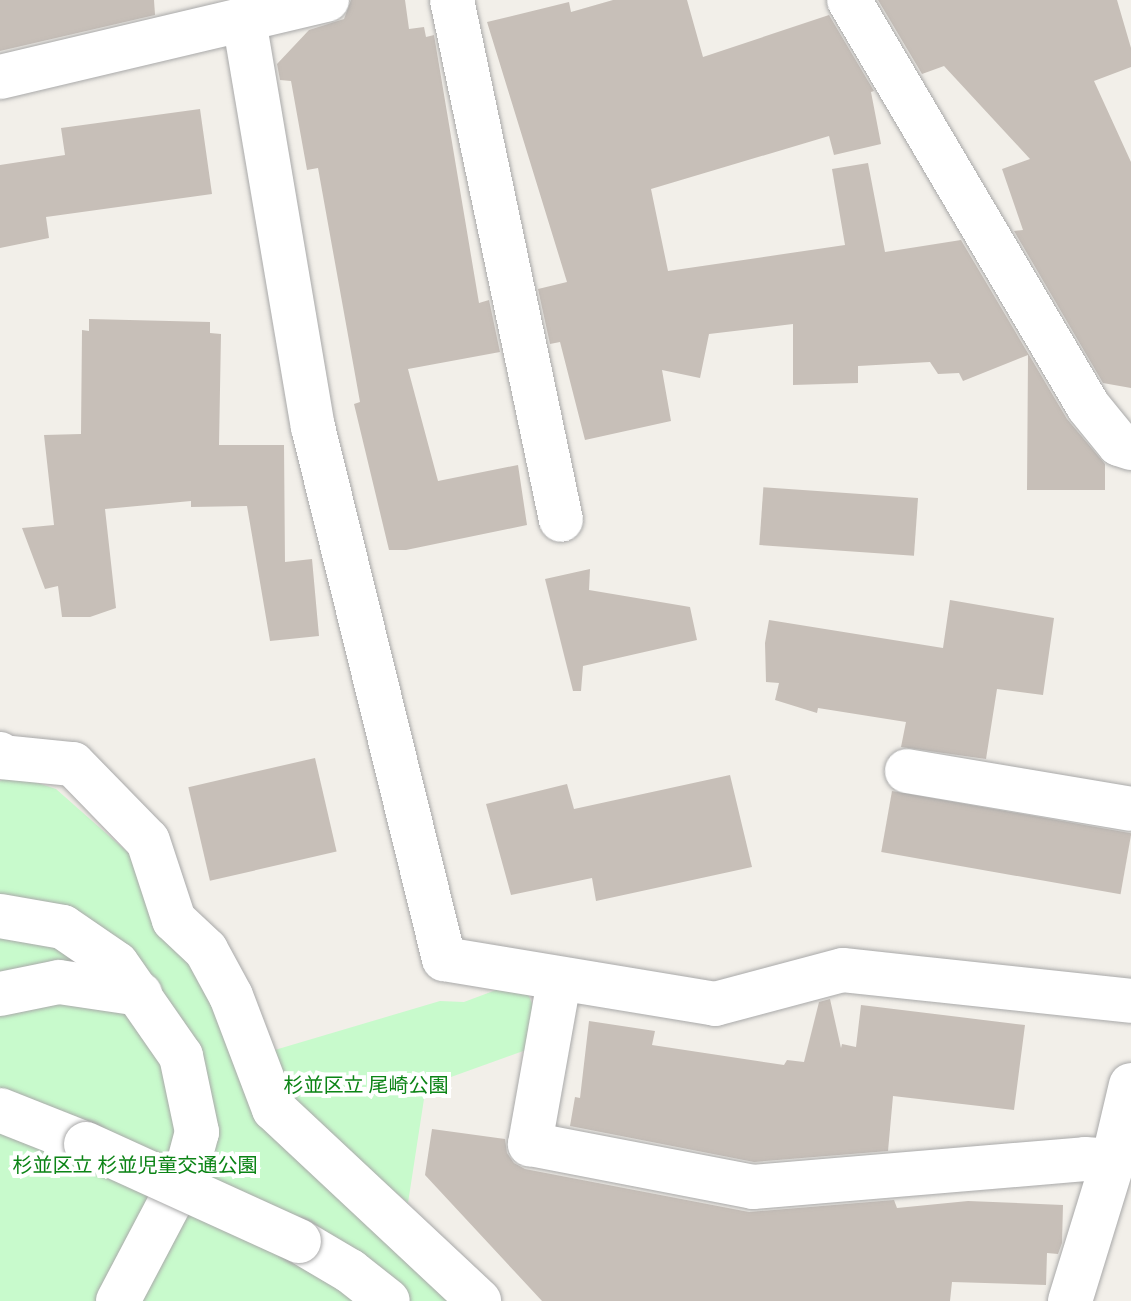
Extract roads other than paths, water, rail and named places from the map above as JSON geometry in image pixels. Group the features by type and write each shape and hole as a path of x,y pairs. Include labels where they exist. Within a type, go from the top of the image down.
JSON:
{"street":[{"path":"0,77 327,0"},
{"path":"452,0 561,520"},
{"path":"849,0 1088,406 1119,444 1131,448"},
{"path":"244,20 313,427 444,959 559,981 715,1004 843,970 1131,1001"},
{"path":"0,754 1,757 73,764 148,841 174,920 206,950 231,996 257,1109 479,1301"},
{"path":"907,771 1131,809"},
{"path":"0,916 63,927 117,964 181,1056 197,1132 187,1170 118,1301"},
{"path":"559,981 530,1144 753,1187 1085,1159 1113,1161"},
{"path":"0,994 59,982 140,994"},
{"path":"1070,1301 1113,1161 1131,1085"},
{"path":"0,1110 86,1144 299,1241 350,1271 388,1301"}],"park label":[{"name":"杉並区立 尾崎公園","path":"366,1086"},
{"name":"杉並区立 杉並児童交通公園","path":"135,1166"}]}
